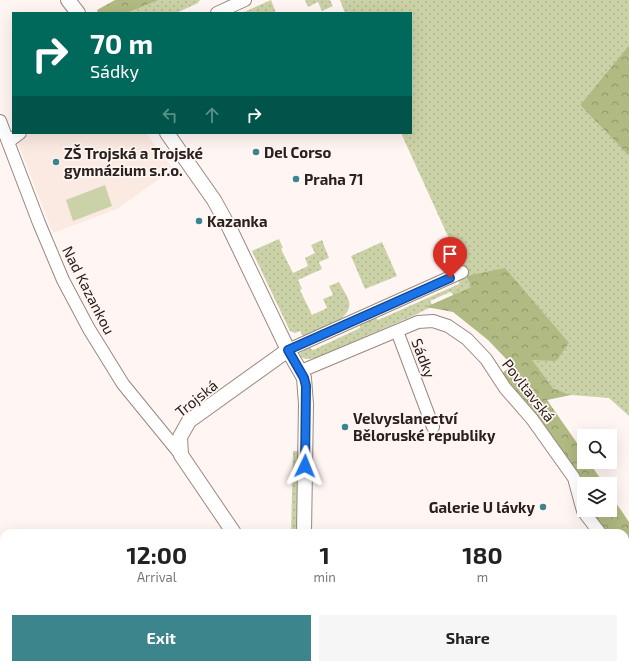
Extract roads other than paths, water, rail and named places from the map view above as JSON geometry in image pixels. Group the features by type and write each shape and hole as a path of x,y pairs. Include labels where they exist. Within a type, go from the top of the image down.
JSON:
{"street":[{"path":"68,0 77,12"},
{"path":"219,12 245,0"},
{"name":"Nad Kazankou","path":"0,122 63,280 89,329 123,384 180,455"},
{"path":"8,142 19,134"},
{"path":"168,134 199,177 221,212 288,350 304,378 306,390 304,529"},
{"path":"288,350 462,272"},
{"name":"Povltavská","path":"397,331 418,322 433,321 448,326 466,339 486,360 504,388 532,419 574,478 583,511 594,529"},
{"name":"Sádky","path":"301,371 397,331 433,427"},
{"name":"Trojská","path":"180,455 180,437 190,421 288,350"},
{"path":"180,455 231,529"}],"place":[{"name":"Del Corso","path":"256,152"},
{"name":"ZŠ Trojská a Trojské gymnázium s.r.o.","path":"56,162"},
{"name":"Praha 71","path":"296,179"},
{"name":"Kazanka","path":"199,221"},
{"name":"Velvyslanectví Běloruské republiky","path":"345,427"},
{"name":"Galerie U lávky","path":"543,507"}]}
